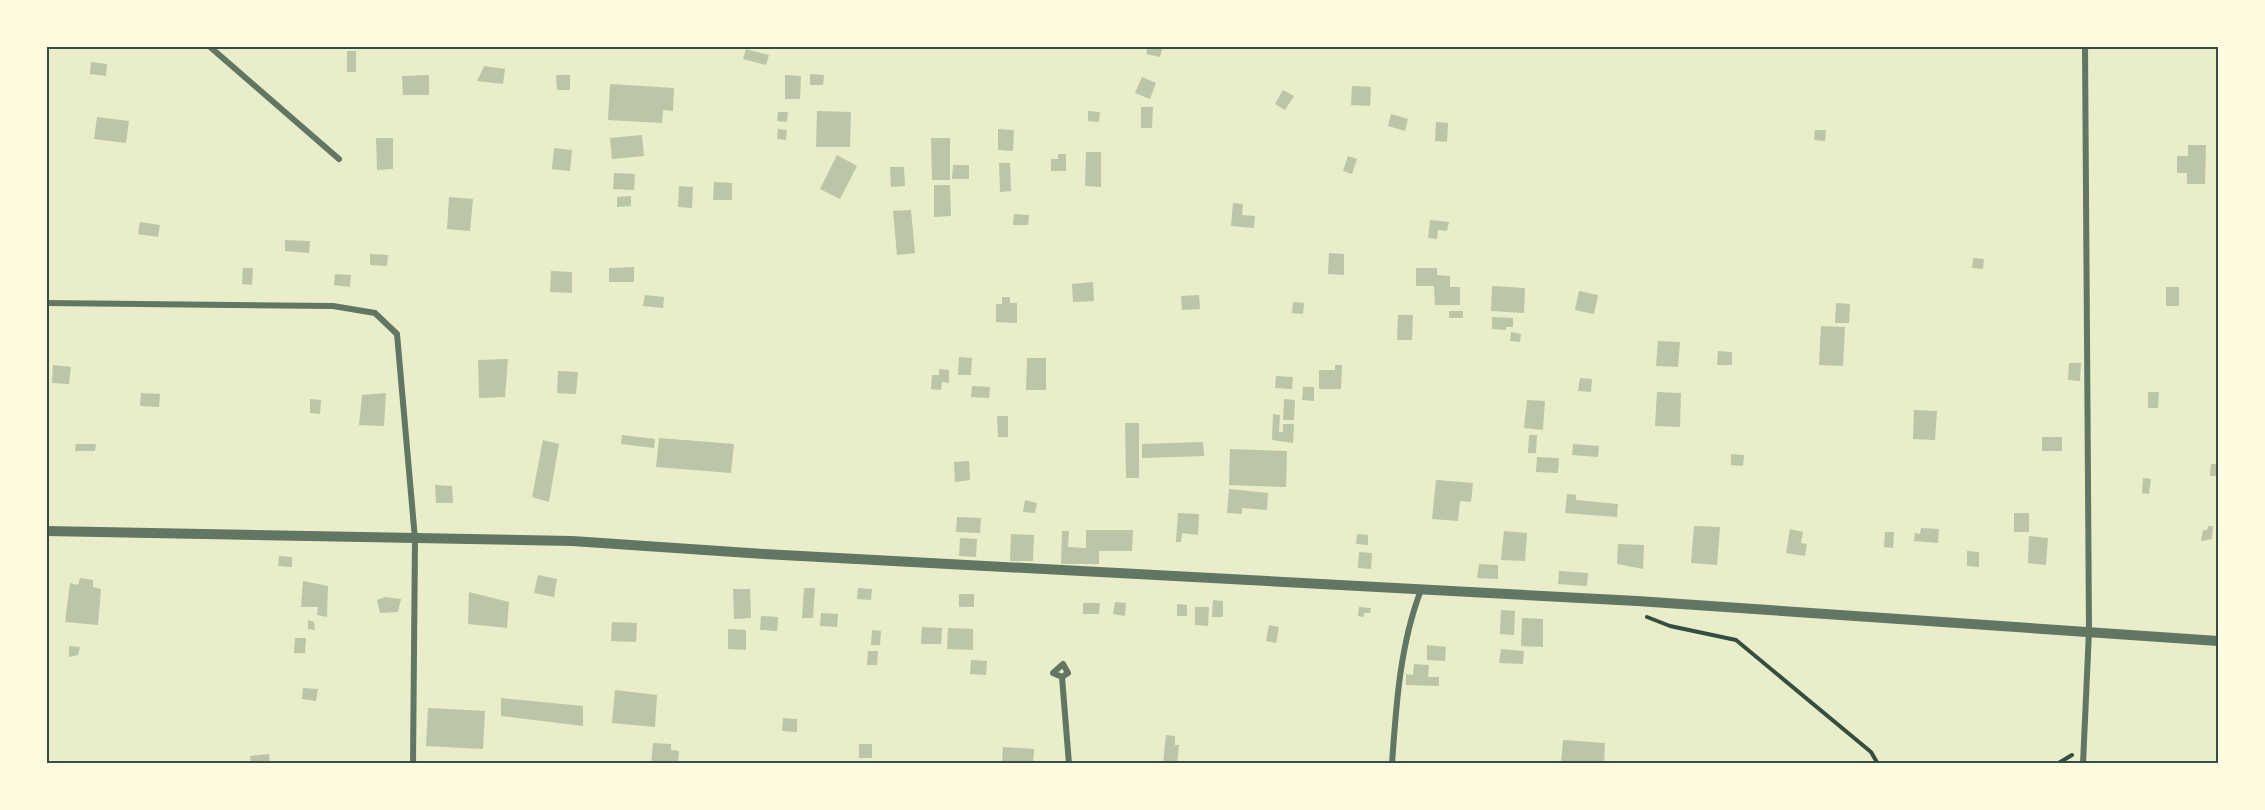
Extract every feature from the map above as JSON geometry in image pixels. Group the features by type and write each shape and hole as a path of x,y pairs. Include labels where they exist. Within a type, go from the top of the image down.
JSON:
{"street":[{"path":"208,46 339,159"},
{"path":"2083,764 2089,631 2086,384 2089,243 2085,46"},
{"path":"46,303 333,306 375,313 397,334 415,539 413,764"},
{"path":"46,531 572,541 776,555 1421,590 2218,641"},
{"path":"1392,764 1397,697 1413,610 1421,590"},
{"path":"1062,677 1069,764"}],"path":[{"path":"1637,613 1670,626 1736,640 1872,752 1878,764"}],"building":[{"path":"1148,46 1163,46 1160,57 1146,54"},
{"path":"746,49 769,55 766,65 743,59"},
{"path":"347,51 356,51 356,72 347,72"},
{"path":"91,62 107,64 106,76 90,74"},
{"path":"484,66 505,69 503,84 477,81"},
{"path":"810,74 824,75 823,85 810,85"},
{"path":"429,75 429,95 403,95 402,76"},
{"path":"556,75 570,75 570,90 557,90"},
{"path":"785,75 801,76 800,99 785,99"},
{"path":"1142,77 1156,83 1150,99 1135,93"},
{"path":"610,84 674,88 673,111 663,110 662,123 608,120"},
{"path":"1352,86 1371,87 1370,106 1351,105"},
{"path":"1283,90 1294,96 1285,110 1275,104"},
{"path":"1141,107 1153,107 1152,128 1141,128"},
{"path":"817,111 851,112 850,147 816,147"},
{"path":"1088,111 1100,112 1099,122 1088,121"},
{"path":"778,112 788,112 787,122 777,121"},
{"path":"1391,114 1408,119 1405,131 1388,126"},
{"path":"97,117 129,121 126,143 94,139"},
{"path":"1436,122 1448,123 1447,142 1435,141"},
{"path":"778,129 787,130 786,140 777,139"},
{"path":"998,129 1014,130 1013,151 998,150"},
{"path":"1815,130 1826,130 1825,141 1814,140"},
{"path":"642,135 644,156 612,159 610,138"},
{"path":"376,138 393,138 393,169 377,170"},
{"path":"931,138 950,138 950,180 932,180"},
{"path":"2188,145 2206,145 2205,184 2187,184 2187,173 2177,173 2177,156 2188,156"},
{"path":"554,148 572,150 570,171 552,169"},
{"path":"1086,152 1101,152 1101,187 1085,186"},
{"path":"1058,154 1066,154 1066,171 1051,171 1051,159 1058,159"},
{"path":"837,155 857,166 840,199 820,189"},
{"path":"1348,156 1357,159 1352,174 1343,171"},
{"path":"999,163 1010,163 1011,191 1000,192"},
{"path":"953,165 969,165 969,179 952,179"},
{"path":"890,167 904,167 905,186 891,187"},
{"path":"614,173 635,174 634,190 613,189"},
{"path":"714,182 732,183 732,200 713,200"},
{"path":"934,185 950,185 951,216 934,217"},
{"path":"679,186 693,187 692,208 678,207"},
{"path":"631,196 631,206 617,207 617,197"},
{"path":"449,197 473,199 470,231 447,229"},
{"path":"1233,203 1243,204 1242,215 1255,216 1254,228 1231,226"},
{"path":"911,210 915,253 897,255 893,211"},
{"path":"1014,214 1029,215 1028,225 1013,225"},
{"path":"1430,220 1449,222 1447,231 1438,230 1437,239 1428,238"},
{"path":"140,222 160,225 158,237 138,234"},
{"path":"285,240 310,241 309,253 285,251"},
{"path":"1329,253 1344,254 1344,275 1328,274"},
{"path":"370,254 388,255 387,266 370,265"},
{"path":"1973,258 1984,259 1983,269 1972,268"},
{"path":"634,267 634,282 609,282 609,268"},
{"path":"243,268 253,268 252,285 242,284"},
{"path":"1416,268 1437,268 1437,275 1450,276 1450,287 1460,287 1460,305 1435,305 1434,286 1416,286"},
{"path":"551,271 572,272 572,293 550,292"},
{"path":"335,274 351,275 350,287 334,285"},
{"path":"1093,282 1094,301 1073,302 1072,284"},
{"path":"1492,286 1525,288 1524,313 1491,311"},
{"path":"2166,287 2179,287 2179,306 2166,306"},
{"path":"1579,291 1598,295 1594,314 1575,310"},
{"path":"645,295 664,297 663,308 643,306"},
{"path":"1199,295 1200,309 1182,310 1181,296"},
{"path":"1002,297 1010,297 1010,303 1017,303 1017,323 996,322 996,304 1002,304"},
{"path":"1293,302 1304,303 1303,314 1292,313"},
{"path":"1836,303 1850,304 1849,323 1835,323"},
{"path":"1449,311 1463,311 1463,318 1449,318"},
{"path":"1398,315 1413,315 1412,340 1397,340"},
{"path":"1492,317 1513,318 1513,327 1506,327 1506,330 1492,329"},
{"path":"1821,326 1845,327 1843,366 1819,365"},
{"path":"1511,332 1521,334 1520,342 1510,341"},
{"path":"1658,341 1680,342 1678,367 1656,366"},
{"path":"1718,351 1732,352 1732,365 1717,365"},
{"path":"959,357 972,358 971,375 958,375"},
{"path":"1027,358 1046,358 1046,390 1026,390"},
{"path":"508,359 505,397 479,398 478,360"},
{"path":"2069,363 2081,363 2080,381 2068,380"},
{"path":"53,365 71,367 69,384 52,383"},
{"path":"1335,365 1342,365 1341,389 1319,389 1319,370 1335,370"},
{"path":"939,369 949,370 949,383 942,382 941,390 931,389 932,375 939,375"},
{"path":"558,371 578,372 576,394 557,393"},
{"path":"1276,376 1293,377 1292,389 1275,388"},
{"path":"1580,378 1592,379 1591,392 1578,391"},
{"path":"972,386 990,387 989,398 971,397"},
{"path":"1303,387 1314,387 1314,401 1302,400"},
{"path":"1657,392 1681,393 1680,427 1655,426"},
{"path":"2148,392 2159,392 2158,408 2148,408"},
{"path":"141,393 160,394 159,407 140,406"},
{"path":"386,393 384,426 359,425 362,395"},
{"path":"310,399 321,400 320,414 310,413"},
{"path":"1284,399 1295,400 1294,420 1283,420"},
{"path":"1527,400 1545,401 1543,430 1524,428"},
{"path":"1914,410 1937,411 1935,440 1913,439"},
{"path":"1273,414 1280,415 1279,432 1283,432 1283,424 1294,424 1293,443 1272,440"},
{"path":"997,416 1008,416 1008,437 998,437"},
{"path":"1125,423 1139,423 1139,478 1126,478"},
{"path":"622,435 655,439 654,448 621,444"},
{"path":"1529,435 1537,435 1536,453 1528,453"},
{"path":"2042,437 2062,437 2062,451 2042,451"},
{"path":"659,438 734,444 731,473 656,467"},
{"path":"543,440 559,444 549,502 532,497"},
{"path":"1203,442 1204,456 1142,458 1142,444"},
{"path":"76,444 96,444 95,451 75,451"},
{"path":"1573,444 1599,446 1598,457 1572,455"},
{"path":"1230,449 1287,451 1286,487 1229,485"},
{"path":"1731,454 1744,455 1743,466 1731,465"},
{"path":"1537,457 1559,458 1558,473 1536,472"},
{"path":"969,461 970,480 955,482 954,462"},
{"path":"2211,464 2218,464 2218,476 2210,476"},
{"path":"2143,478 2151,479 2149,494 2142,493"},
{"path":"1436,480 1473,483 1471,502 1460,501 1458,521 1432,519"},
{"path":"435,485 452,486 453,503 436,503"},
{"path":"1229,489 1268,493 1267,510 1242,508 1242,514 1227,513"},
{"path":"1567,494 1576,495 1576,500 1618,504 1617,517 1565,513"},
{"path":"1025,500 1037,503 1035,513 1023,512"},
{"path":"1178,513 1199,514 1198,535 1182,533 1181,542 1176,542"},
{"path":"2014,513 2029,513 2029,532 2014,532"},
{"path":"957,517 981,518 980,533 956,532"},
{"path":"1694,526 1720,527 1717,565 1691,563"},
{"path":"2208,526 2213,526 2212,539 2201,541 2203,530 2207,530"},
{"path":"1921,528 1939,529 1938,543 1914,541 1915,533 1920,534"},
{"path":"1790,529 1803,532 1801,543 1807,544 1805,556 1786,553"},
{"path":"1086,530 1133,530 1132,551 1099,551 1099,564 1061,564 1062,531 1069,531 1068,547 1086,548"},
{"path":"1504,531 1527,533 1525,561 1501,560"},
{"path":"1885,532 1894,532 1893,548 1884,547"},
{"path":"1011,534 1034,535 1033,561 1010,561"},
{"path":"1357,534 1368,535 1368,545 1356,544"},
{"path":"2029,536 2048,538 2046,565 2028,563"},
{"path":"960,538 977,539 976,557 959,556"},
{"path":"1618,544 1644,545 1643,569 1617,564"},
{"path":"1967,551 1979,552 1979,567 1967,566"},
{"path":"1359,552 1372,553 1371,569 1358,568"},
{"path":"279,556 292,557 292,567 278,566"},
{"path":"1479,564 1498,565 1498,579 1477,578"},
{"path":"1559,571 1588,573 1587,586 1558,584"},
{"path":"538,575 557,579 554,597 534,593"},
{"path":"80,578 93,580 93,587 101,589 98,625 65,622 70,583 78,585"},
{"path":"303,581 328,586 327,617 317,615 318,607 301,607"},
{"path":"804,588 815,588 813,618 802,618"},
{"path":"858,588 872,589 871,600 857,599"},
{"path":"733,589 750,589 751,618 734,619"},
{"path":"469,592 509,602 507,628 468,624"},
{"path":"959,594 974,594 974,607 959,607"},
{"path":"385,597 401,599 398,612 380,613 377,600"},
{"path":"1213,600 1223,601 1223,617 1212,617"},
{"path":"1115,602 1126,603 1125,616 1113,614"},
{"path":"1083,603 1100,603 1099,614 1083,614"},
{"path":"1177,604 1187,605 1187,616 1177,616"},
{"path":"1195,607 1209,607 1208,626 1195,625"},
{"path":"1359,607 1371,608 1370,613 1364,613 1364,617 1358,616"},
{"path":"1501,610 1515,611 1514,635 1500,634"},
{"path":"821,613 838,614 837,627 820,626"},
{"path":"761,616 778,617 777,631 760,630"},
{"path":"1522,618 1543,619 1543,647 1521,646"},
{"path":"308,620 314,622 315,630 308,629"},
{"path":"612,622 637,623 636,642 611,641"},
{"path":"1269,625 1279,627 1276,643 1266,641"},
{"path":"922,627 942,628 941,644 921,644"},
{"path":"948,628 973,629 973,650 947,649"},
{"path":"728,629 746,630 746,650 728,649"},
{"path":"872,630 881,631 880,645 871,645"},
{"path":"295,638 306,638 305,653 294,653"},
{"path":"1427,645 1446,647 1445,661 1427,660"},
{"path":"69,646 80,647 78,655 69,657"},
{"path":"1501,649 1524,651 1523,664 1499,663"},
{"path":"868,651 878,651 877,665 867,665"},
{"path":"971,660 987,661 986,675 970,674"},
{"path":"1414,664 1429,665 1428,677 1439,677 1439,686 1406,685 1406,674 1413,675"},
{"path":"303,688 318,689 316,701 302,699"},
{"path":"615,690 657,695 655,727 612,723"},
{"path":"501,698 583,706 583,726 501,716"},
{"path":"428,708 485,711 483,749 426,746"},
{"path":"783,718 797,719 797,732 782,731"},
{"path":"1166,735 1175,736 1175,745 1179,745 1177,764 1163,764"},
{"path":"1563,740 1605,743 1604,764 1561,764"},
{"path":"653,743 671,744 671,750 679,751 678,764 651,764"},
{"path":"859,744 872,744 872,758 859,758"},
{"path":"1003,747 1034,749 1033,764 1002,764"},
{"path":"269,754 270,764 251,764 250,756"}]}
